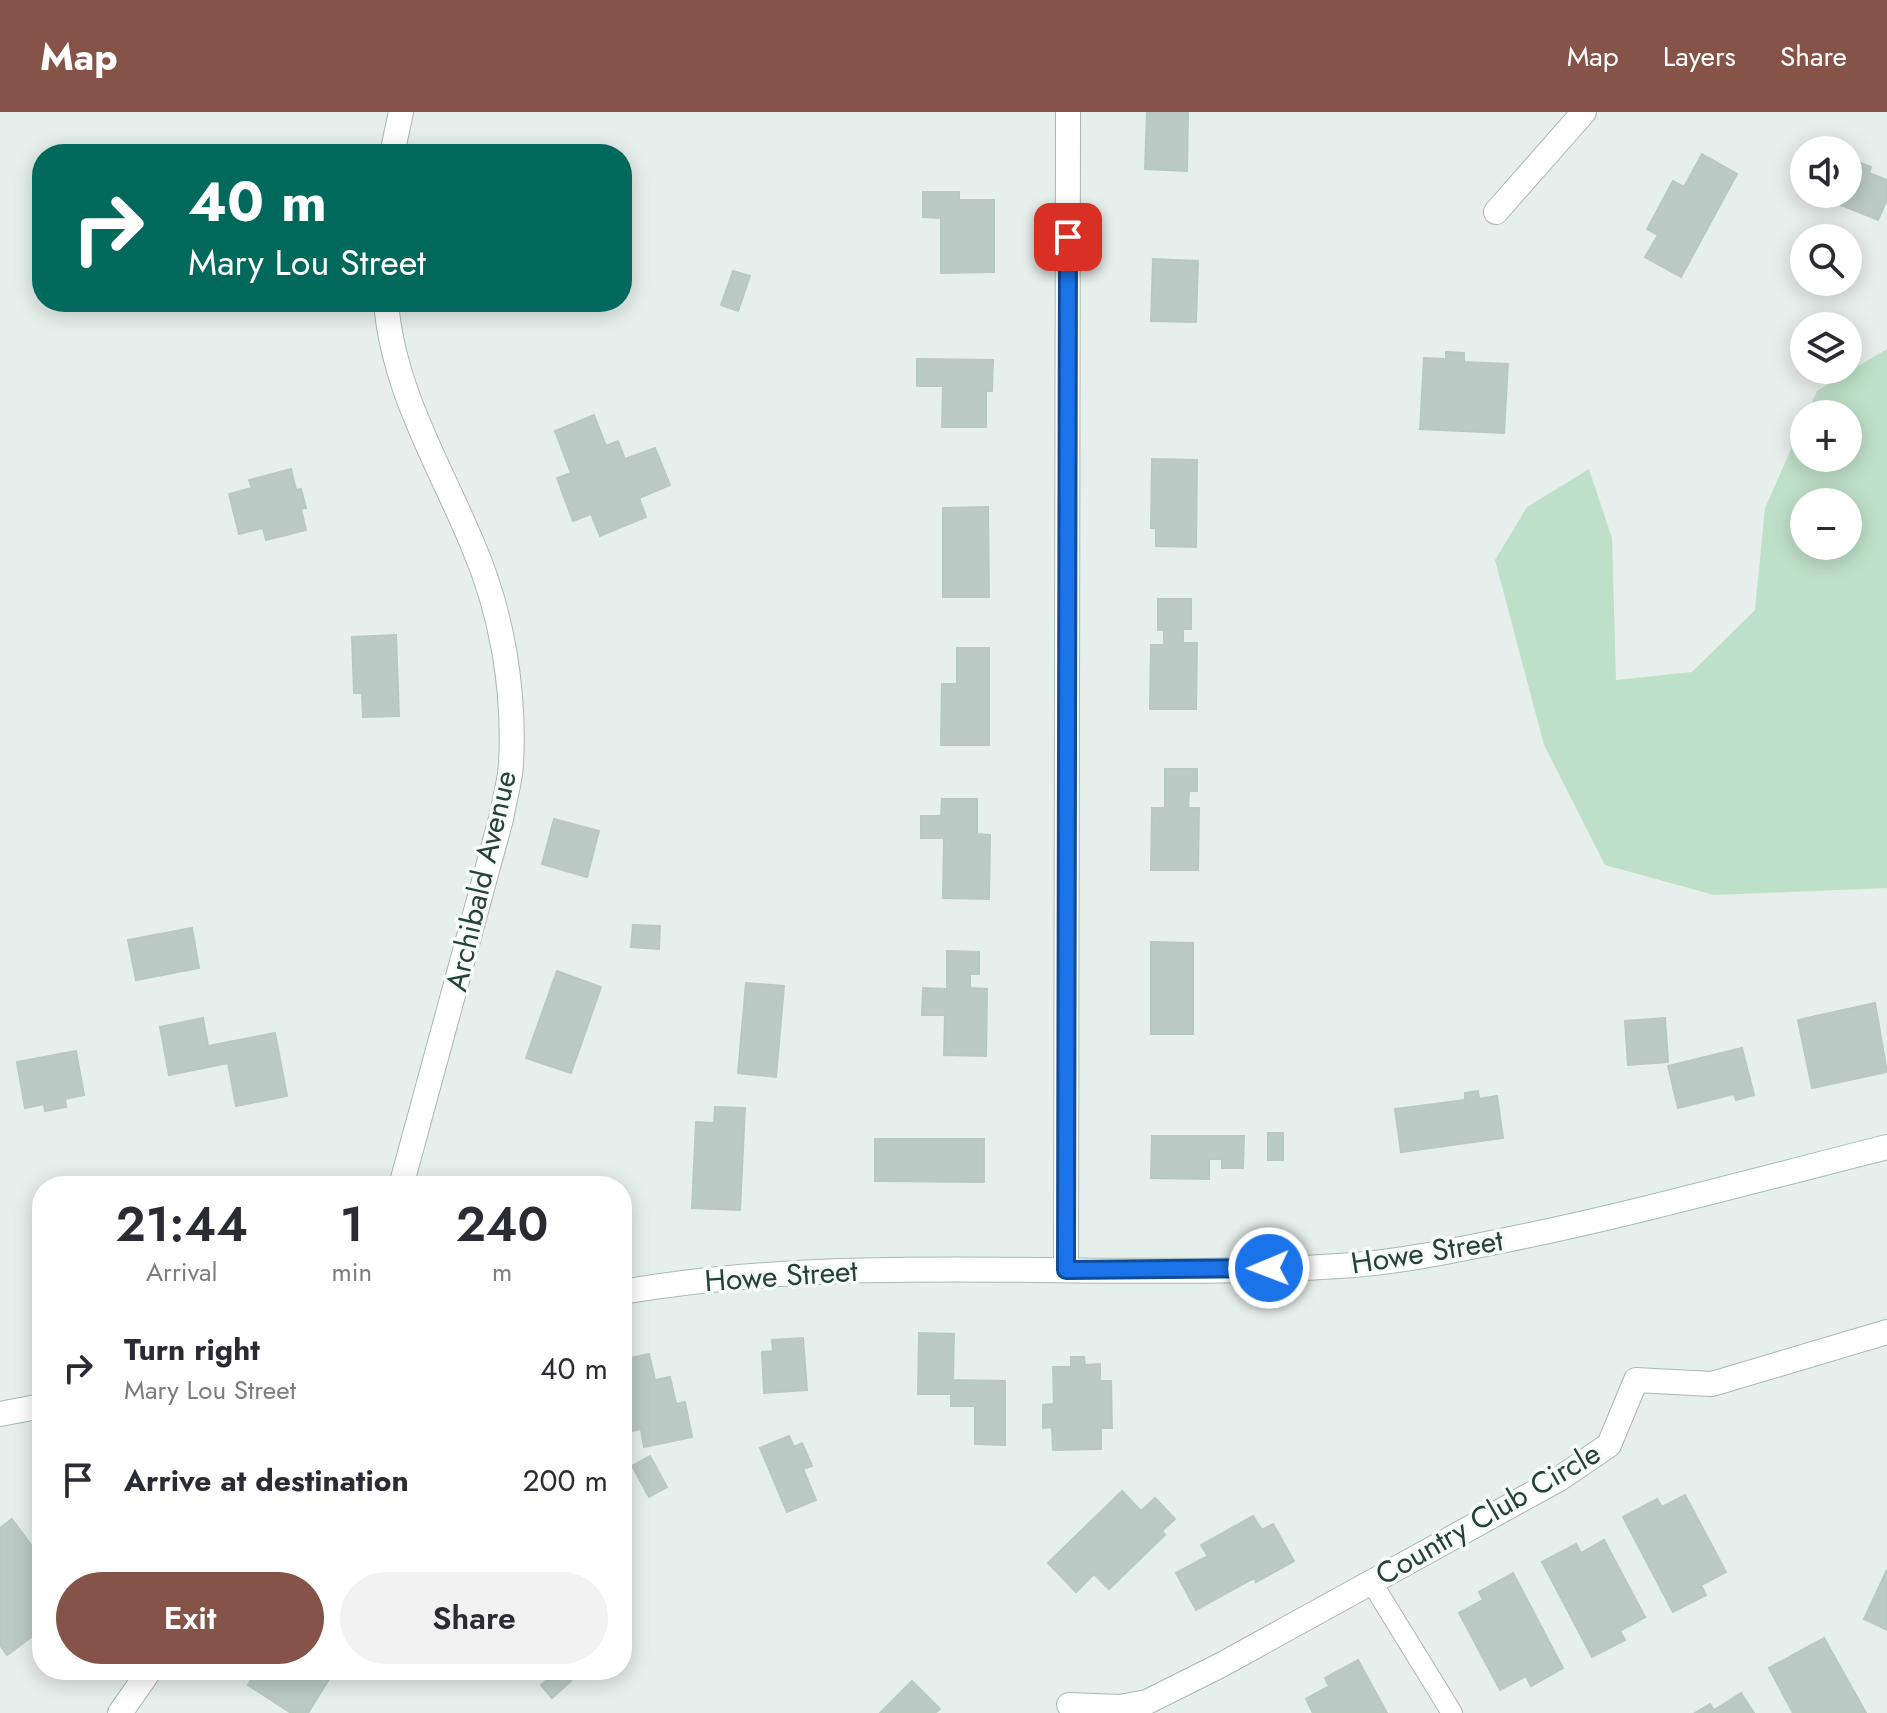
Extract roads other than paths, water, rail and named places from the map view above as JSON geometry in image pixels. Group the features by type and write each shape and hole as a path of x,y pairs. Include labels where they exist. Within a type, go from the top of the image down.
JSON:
{"street":[{"path":"394,144 401,112"},
{"path":"1066,1270 1068,112"},
{"path":"1496,212 1584,112"},
{"name":"Archibald Avenue","path":"388,312 397,365 413,410 491,591 502,639 509,696 511,766 501,819 404,1176"},
{"name":"Howe Street","path":"632,1291 721,1278 809,1271 1182,1270 1371,1263 1469,1248 1592,1223 1887,1147"},
{"name":"Country Club Circle","path":"1069,1705 1120,1707 1147,1702 1221,1665 1559,1479 1609,1445 1636,1380 1712,1384 1887,1332"},
{"path":"0,1414 32,1408"},
{"path":"120,1713 143,1680"}],"lane":[{"path":"1372,1583 1452,1713"}]}
